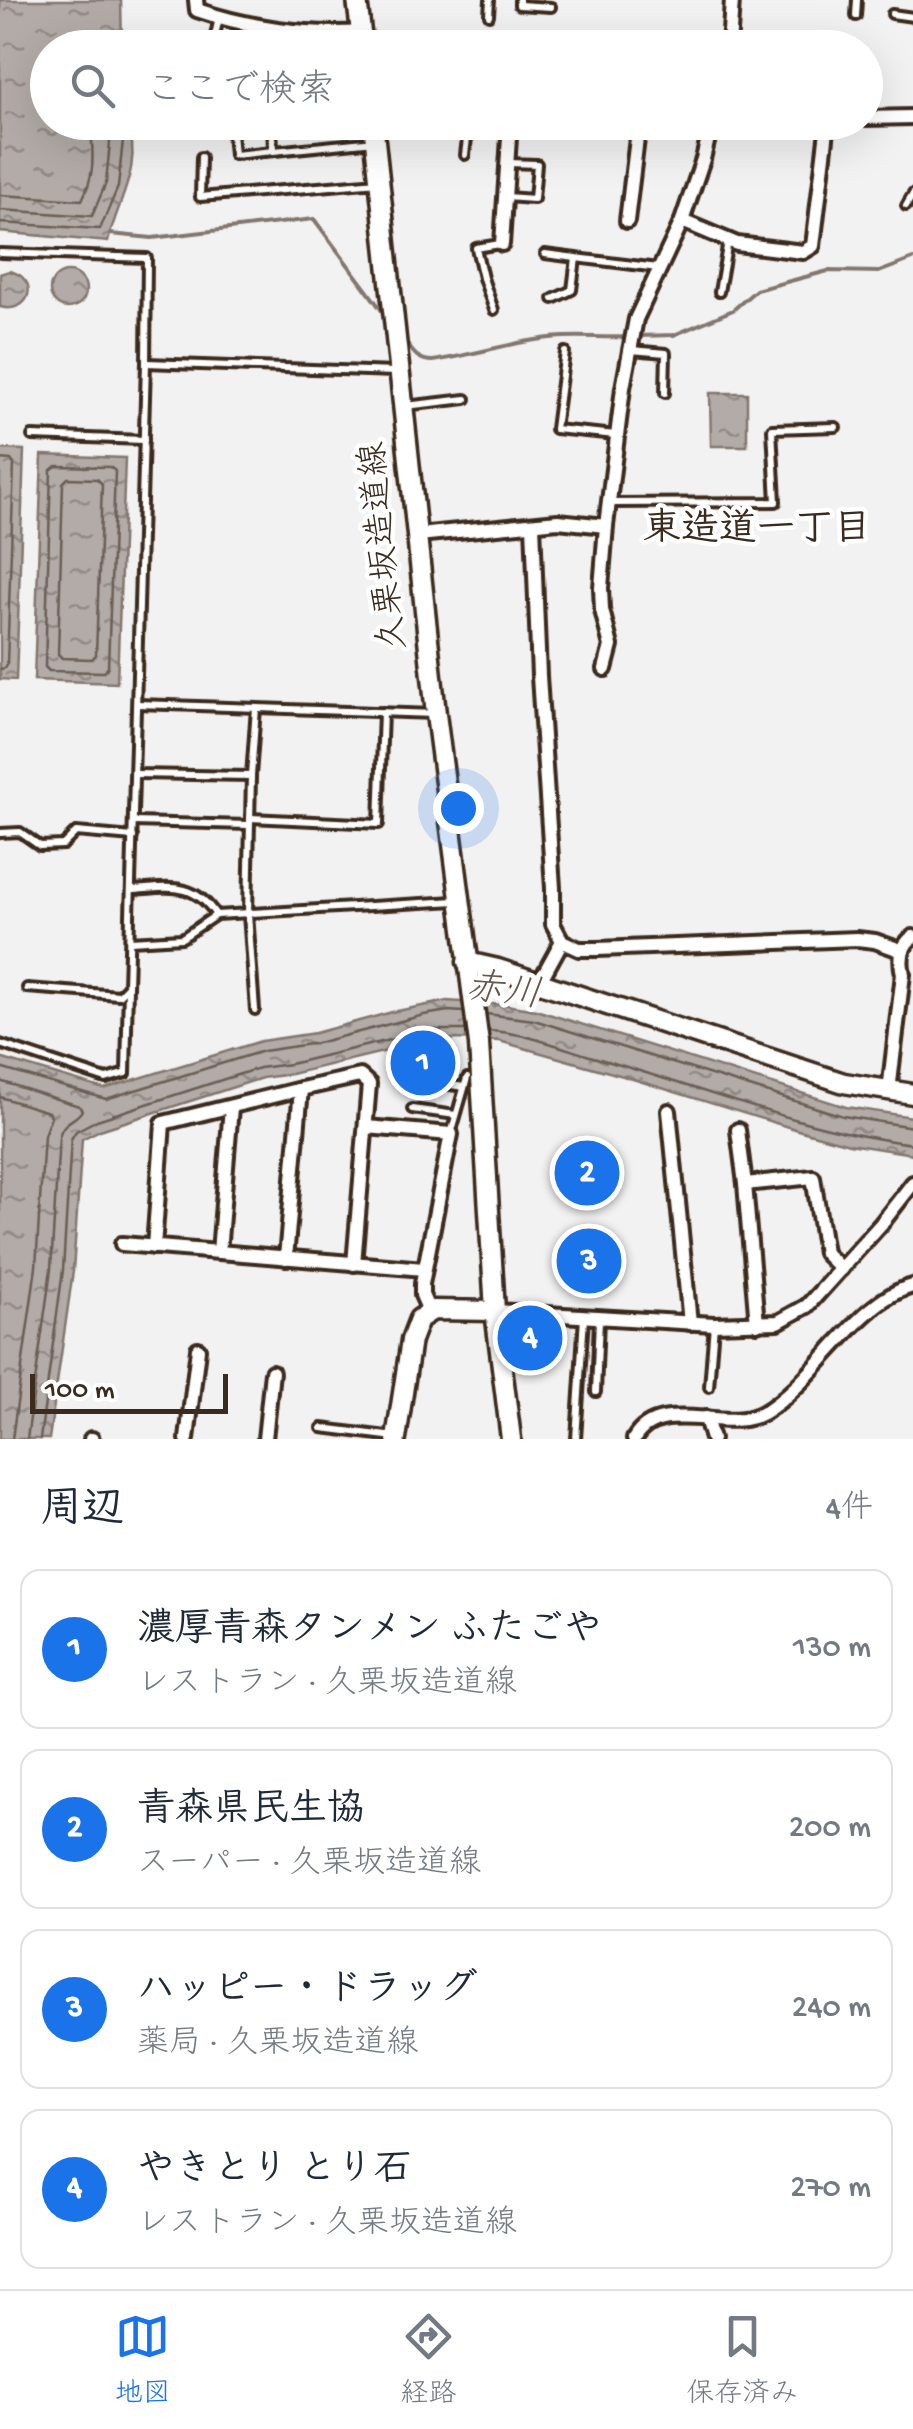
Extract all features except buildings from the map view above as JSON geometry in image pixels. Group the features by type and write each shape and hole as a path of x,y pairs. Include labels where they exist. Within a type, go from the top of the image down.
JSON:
{"main road":[{"path":"356,0 360,30"},
{"name":"久栗坂造道線","path":"375,140 436,714 479,1044 495,1311 510,1439"},
{"path":"467,962 498,968 806,1072 844,1083 913,1094"},
{"path":"397,1438 419,1319 429,1311 443,1309 495,1311"}],"street":[{"path":"196,0 196,10 232,22 301,30"},
{"path":"730,30 732,0"},
{"path":"883,118 913,117"},
{"path":"502,244 509,140"},
{"path":"628,221 637,140"},
{"path":"606,670 611,646 602,610 606,526 630,350 636,319 682,221 708,140"},
{"path":"682,221 728,241 802,252 814,246 826,140"},
{"path":"418,535 558,520 606,526"},
{"path":"533,524 553,924 562,940 579,948 597,949 857,940 875,941 903,951"},
{"path":"889,1091 904,974 900,962 913,938"},
{"path":"539,983 562,940"},
{"path":"154,1247 163,1123 360,1076 369,1084 354,1264"},
{"path":"286,1258 300,1088"},
{"path":"218,1252 232,1106"},
{"path":"668,1111 690,1323"},
{"path":"366,1127 451,1134 424,1270 422,1290 429,1311"},
{"path":"738,1130 758,1324"},
{"path":"746,1184 813,1177 825,1254 840,1269"},
{"path":"495,1311 714,1324 778,1322 800,1312 913,1183"},
{"path":"122,1244 424,1270"},
{"path":"634,1439 640,1429 663,1419 759,1416 784,1399 894,1290 913,1286"},
{"path":"187,1439 198,1349"},
{"path":"265,1439 272,1372"},
{"path":"706,1418 712,1439"}],"lane":[{"path":"489,15 490,0"},
{"path":"520,0 520,5 551,7"},
{"path":"856,16 858,0"},
{"path":"892,14 913,17"},
{"path":"216,30 219,18"},
{"path":"233,140 234,154 332,140"},
{"path":"273,140 274,151"},
{"path":"466,155 468,140"},
{"path":"201,158 200,197 380,182"},
{"path":"505,197 534,200 537,164 508,163"},
{"path":"906,206 913,194"},
{"path":"719,292 728,241"},
{"path":"494,310 476,248 502,244"},
{"path":"0,252 147,258 126,1073 106,1078 0,1044"},
{"path":"545,254 658,268"},
{"path":"552,298 572,290 576,258"},
{"path":"630,350 666,352 666,393"},
{"path":"565,352 555,428 617,435"},
{"path":"146,363 400,372"},
{"path":"404,406 466,399"},
{"path":"609,503 776,502 772,430 836,427"},
{"path":"32,436 144,440"},
{"path":"137,704 436,714"},
{"path":"254,1010 248,914 256,708"},
{"path":"134,822 379,824 383,712"},
{"path":"135,774 251,776"},
{"path":"0,833 20,832 40,846 63,845 76,832 133,837"},
{"path":"132,890 179,887 206,900 216,915"},
{"path":"130,941 182,938 216,915 459,901"},
{"path":"27,988 119,995 128,986"},
{"path":"451,1134 467,1078"},
{"path":"418,1080 464,1087"},
{"path":"412,1109 456,1114"},
{"path":"592,1318 596,1392"},
{"path":"576,1439 592,1318"},
{"path":"709,1386 714,1324"},
{"path":"322,1428 397,1438"}],"water":[{"path":"0,0 121,0 122,30 30,30 30,140 131,140 131,169 108,242 0,232"},
{"path":"9,271 25,281 28,295 19,306 0,307 0,274"},
{"path":"68,272 81,277 86,290 81,303 68,308 55,303 50,290 55,277"},
{"path":"710,393 747,393 747,446 711,446"},
{"path":"0,449 24,450 16,680 0,679"},
{"path":"42,455 125,458 117,683 34,680"},
{"path":"447,1001 536,1010 846,1107 913,1117 913,1154 849,1144 801,1131 499,1041 433,1040 262,1078 82,1139 73,1271 49,1439 0,1439 0,1058 104,1089 261,1041 315,1033"}],"waterway":[{"path":"110,234 152,238 314,219 386,316"},
{"path":"638,336 674,335 733,310 756,290 828,271 879,272 913,259"},
{"path":"404,340 419,358 433,361 547,338 627,337"}],"place":[{"name":"濃厚青森タンメン ふたごや","path":"423,1063"},
{"name":"青森県民生協","path":"587,1173"},
{"name":"ハッピー・ドラッグ","path":"589,1261"},
{"name":"やきとり とり石","path":"530,1338"}],"district":[{"name":"東造道一丁目","path":"757,532"}],"water label":[{"name":"赤川","path":"503,994"}]}
